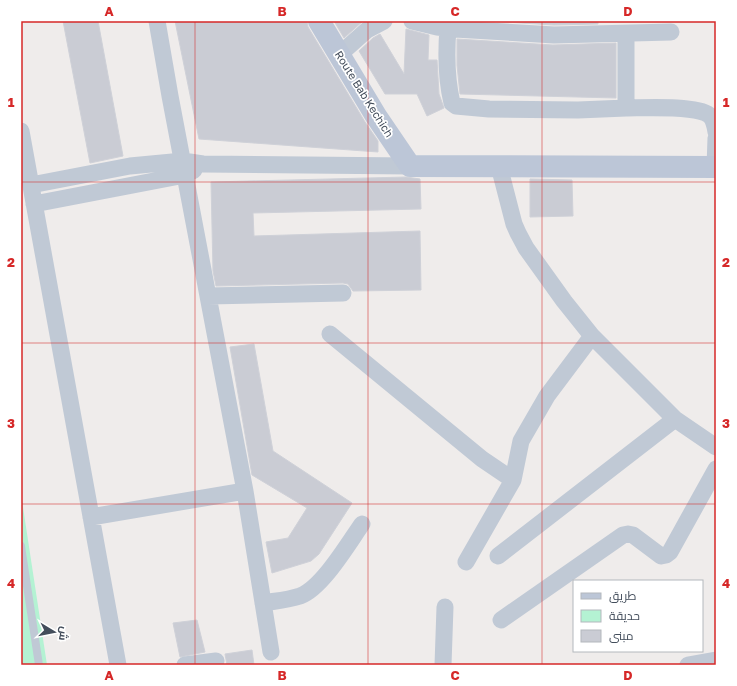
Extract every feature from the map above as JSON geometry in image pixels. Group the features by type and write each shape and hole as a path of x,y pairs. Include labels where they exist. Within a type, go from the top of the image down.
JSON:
{"street":[{"path":"157,21 244,491 271,652"},
{"name":"Route Bab Kechich","path":"319,21 376,116 410,166"},
{"path":"339,55 367,30 384,21"},
{"path":"413,21 437,27 554,35 671,32"},
{"path":"448,28 446,43 447,83 452,103 456,106 489,109 578,110 676,108 702,111 709,115 715,124 716,132"},
{"path":"626,34 626,108"},
{"path":"21,131 118,665"},
{"path":"34,204 203,164 715,167 716,138"},
{"path":"30,185 130,166 184,168"},
{"path":"499,166 514,224 526,248 564,301 592,336 675,420 716,447"},
{"path":"208,296 343,294"},
{"path":"330,334 482,459 513,480"},
{"path":"466,562 513,480 521,442 546,396 592,336"},
{"path":"498,556 675,420"},
{"path":"501,620 623,535 633,535 661,556 666,555 670,552 716,469"},
{"path":"91,517 244,491"},
{"path":"263,603 299,597 308,592 330,570 362,524"},
{"path":"443,665 445,607"},
{"path":"185,665 216,660"},
{"path":"688,665 716,660"}],"lane":[{"path":"21,546 39,665"}],"green space":[{"path":"21,494 47,665 21,665"}],"building":[{"path":"63,21 98,21 123,156 90,163"},
{"path":"175,21 307,21 308,27 378,141 378,152 199,139"},
{"path":"334,21 363,21 344,38"},
{"path":"488,21 598,21 598,24 554,25"},
{"path":"406,29 429,35 428,60 437,60 439,94 444,108 427,116 417,94 385,94 359,51 373,38 380,34 404,74"},
{"path":"457,39 553,45 616,43 616,98 460,94 457,65"},
{"path":"406,177 420,179 421,209 253,213 254,236 420,231 421,290 353,291 348,284 343,283 216,286 213,271 211,182"},
{"path":"530,179 572,180 573,216 530,217"},
{"path":"254,344 273,451 352,503 319,554 311,561 272,573 266,542 288,538 307,508 252,475 230,347"},
{"path":"197,620 205,652 180,657 173,623"},
{"path":"252,650 254,665 227,665 225,654"}]}
